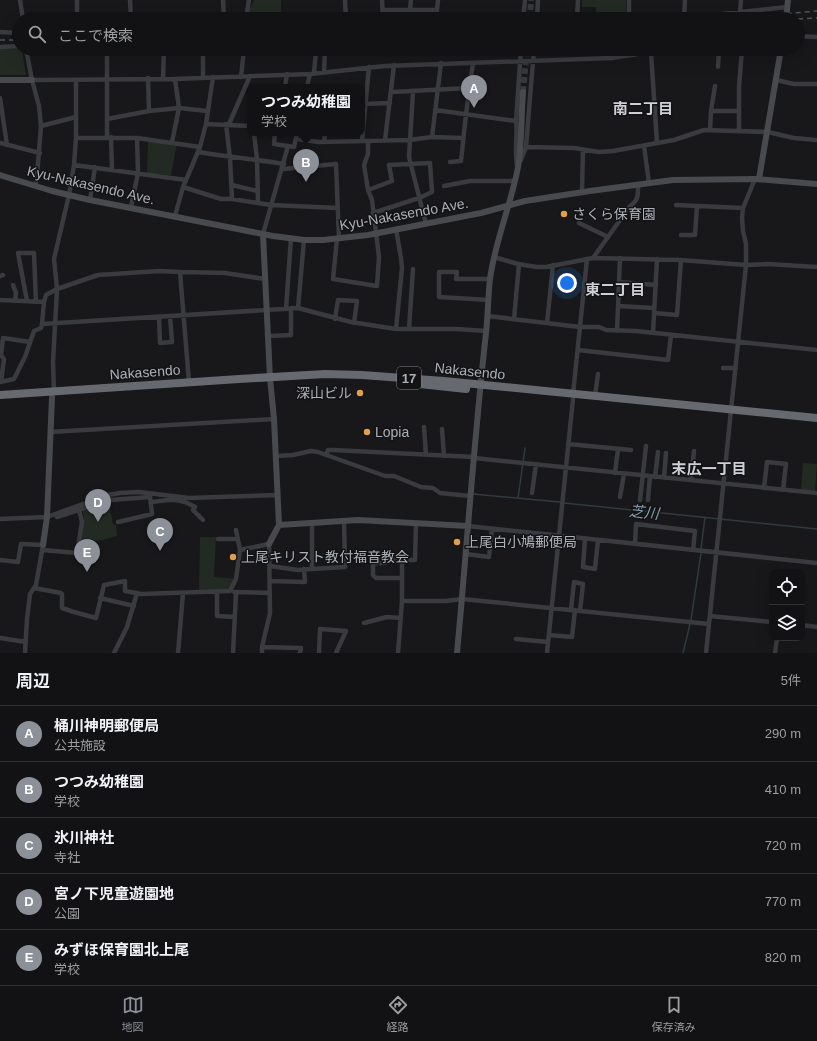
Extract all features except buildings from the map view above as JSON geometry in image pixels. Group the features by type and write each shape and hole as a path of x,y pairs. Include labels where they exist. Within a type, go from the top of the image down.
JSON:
{"highway":[{"name":"Nakasendo","path":"0,395 53,394 270,380 325,374 362,375 421,379 481,388 731,412 817,418"},
{"name":"Nakasendo","path":"0,400 189,382 270,380"},
{"name":"Nakasendo","path":"573,396 595,396 817,423"}],"street":[{"path":"20,0 22,12"},
{"path":"77,0 77,12"},
{"path":"130,0 131,12"},
{"path":"223,0 224,12"},
{"path":"247,12 249,0"},
{"path":"345,0 346,12"},
{"path":"382,0 383,10 437,10 438,0"},
{"path":"410,10 411,0"},
{"path":"524,12 525,0"},
{"path":"537,12 538,0"},
{"path":"577,12 578,0"},
{"path":"629,12 630,0"},
{"path":"684,12 685,0"},
{"path":"741,0 740,12 787,7"},
{"path":"787,12 788,0"},
{"path":"0,32 12,32"},
{"path":"805,36 817,37"},
{"path":"0,46 12,46"},
{"path":"27,56 39,106 41,126 38,176 35,186"},
{"path":"107,56 107,119 112,169"},
{"path":"164,56 164,79"},
{"path":"203,56 203,77"},
{"path":"241,77 243,56"},
{"path":"308,84 312,74 315,56"},
{"path":"324,56 324,72"},
{"path":"518,167 515,152 520,56"},
{"path":"457,653 470,496 487,331 490,279 499,236 514,181 526,147 533,56"},
{"path":"0,80 106,80 241,77 312,74 394,65 612,58 625,56"},
{"path":"651,56 657,143"},
{"path":"718,67 719,56"},
{"path":"739,131 742,56"},
{"path":"706,653 746,265 746,244 742,231 743,208 757,179 768,132 780,56"},
{"path":"432,137 441,63"},
{"path":"450,162 461,161 473,63"},
{"path":"385,140 392,92 394,65"},
{"path":"365,97 369,67"},
{"path":"286,84 288,74"},
{"path":"232,199 228,124 250,76"},
{"path":"175,216 183,187 200,147 206,124 213,77"},
{"path":"148,78 149,111"},
{"path":"172,142 179,108 175,78"},
{"path":"25,653 30,594 36,585 43,548 46,519 57,289 54,259 69,195 74,165 76,138 76,80"},
{"path":"776,80 794,84 817,84"},
{"path":"710,130 715,86"},
{"path":"392,92 470,88"},
{"path":"413,92 409,157 426,224"},
{"path":"518,167 523,92"},
{"path":"0,98 7,144"},
{"path":"365,104 390,103"},
{"path":"107,119 149,111 179,108 207,111"},
{"path":"435,110 516,121"},
{"path":"711,111 739,111"},
{"path":"41,126 76,117"},
{"path":"206,124 247,126"},
{"path":"526,147 574,148 599,152 674,140 704,130 768,132 794,138 817,140"},
{"path":"254,136 257,160 258,202"},
{"path":"275,136 274,144 294,147 296,136"},
{"path":"324,136 324,142"},
{"path":"362,136 362,141"},
{"path":"296,139 324,142 409,140 432,137 463,138"},
{"path":"76,138 137,138 200,147"},
{"path":"131,207 138,173 137,138"},
{"path":"198,152 230,158 257,160 283,166 336,164 338,239 333,279 377,286 379,257 372,200 368,190 364,165 368,154 368,141"},
{"path":"0,143 40,153"},
{"path":"262,653 262,647 270,614 269,544 278,530 279,525 263,234 288,146"},
{"path":"644,146 649,183"},
{"path":"582,192 583,150"},
{"path":"368,190 392,181 389,165 430,163 432,192 373,214"},
{"path":"74,165 186,180"},
{"path":"90,200 95,167"},
{"name":"Kyu-Nakasendo Ave.","path":"0,174 35,186 90,200 263,234 304,240 338,239 376,233 492,210 508,205 638,184 702,179 757,179 817,184"},
{"path":"444,186 470,181 514,181"},
{"path":"593,258 630,206 636,201 638,197 638,184"},
{"path":"232,185 257,191"},
{"path":"183,187 222,199 258,202 272,205 338,208"},
{"path":"676,205 743,208"},
{"path":"681,235 695,235 697,206"},
{"path":"579,223 608,237"},
{"path":"396,229 402,268 396,329"},
{"path":"268,336 291,335 288,308 291,238"},
{"path":"298,308 304,240"},
{"path":"27,301 18,254 34,253 36,302"},
{"path":"494,257 537,267 593,258 681,260 746,265 767,264 817,267"},
{"path":"618,331 620,258"},
{"path":"547,653 587,259"},
{"path":"653,333 657,260"},
{"path":"654,313 677,315 681,260"},
{"path":"514,319 520,264"},
{"path":"547,323 553,265"},
{"path":"409,329 413,269"},
{"path":"30,342 2,338 1,355 4,359 0,382 14,380 30,342 34,331 41,328 46,295 57,289 98,275 159,272 225,273 265,279"},
{"path":"180,272 189,382"},
{"path":"489,300 439,297 439,272 457,272 456,279 490,279"},
{"path":"619,282 656,285"},
{"path":"13,285 16,293 15,300"},
{"path":"0,300 44,302"},
{"path":"335,319 338,300 357,301 354,323"},
{"path":"618,306 654,308"},
{"path":"42,324 298,308 335,319 396,329 456,329 487,331"},
{"path":"159,317 160,342 172,342 170,316"},
{"path":"488,316 580,327 599,327 606,330 653,333 817,350"},
{"path":"578,350 668,360 671,335"},
{"path":"723,368 736,368"},
{"path":"595,396 598,374"},
{"path":"50,432 274,419"},
{"path":"424,427 426,455"},
{"path":"442,429 444,456"},
{"path":"568,444 631,450"},
{"path":"640,500 646,446"},
{"path":"615,473 618,449"},
{"path":"276,456 311,451 474,458 817,493"},
{"path":"691,480 694,451"},
{"path":"327,452 385,476 394,476 421,486 433,488 440,493 470,496"},
{"path":"648,500 658,452"},
{"path":"664,478 666,453"},
{"path":"764,488 767,462 786,464 784,490"},
{"path":"532,493 536,464"},
{"path":"620,497 624,474"},
{"path":"46,519 108,495 139,492 151,498 183,501 195,507 193,510 203,520"},
{"path":"0,519 46,519 118,498 189,498 278,495"},
{"path":"118,522 152,514 151,498"},
{"path":"0,560 18,562 21,544 77,553 82,522 79,510"},
{"path":"279,525 358,520 468,526 559,537 817,563"},
{"path":"270,566 304,570 344,567 344,521"},
{"path":"312,522 312,569"},
{"path":"402,578 376,578 372,575 373,563 385,563 385,560 416,560 416,524"},
{"path":"635,544 636,524 695,531 693,550"},
{"path":"466,554 489,557 492,529"},
{"path":"233,653 235,617 233,592 240,550 236,530"},
{"path":"218,539 237,539"},
{"path":"584,539 583,567 595,569 598,540"},
{"path":"240,550 269,544"},
{"path":"398,653 402,601 402,560"},
{"path":"270,581 305,582 304,570"},
{"path":"34,588 61,593 62,608 96,618 104,585 125,581 125,591 137,593 239,591 270,593"},
{"path":"549,635 572,637 574,582 583,584 580,611"},
{"path":"217,592 217,616 235,617"},
{"path":"114,653 127,627 137,593"},
{"path":"178,653 183,593"},
{"path":"100,598 134,606"},
{"path":"402,601 446,601 462,599 709,624"},
{"path":"710,616 769,622"},
{"path":"364,623 387,617 401,618"},
{"path":"805,625 817,626"},
{"path":"319,653 320,629 346,631 336,653"},
{"path":"0,638 26,642"},
{"path":"516,639 548,642"},
{"path":"775,653 777,641"},
{"path":"262,647 301,648 300,653"}],"shaded area":[{"path":"254,0 281,0 281,12 248,12"},
{"path":"582,0 626,0 626,12 596,12 596,7 582,7"},
{"path":"12,46 12,56 23,56 26,75 0,75 0,47"},
{"path":"148,140 177,144 171,175 147,173"},
{"path":"803,463 817,464 815,491 801,490"},
{"path":"109,503 113,524 116,525 117,536 98,541 81,540 84,520 83,511"},
{"path":"200,537 216,537 214,577 236,579 231,590 199,592"}],"waterway":[{"path":"518,498 525,448"},
{"name":"芝川","path":"473,494 560,502"},
{"name":"芝川","path":"564,503 817,529"},
{"path":"701,549 705,517"},
{"path":"691,620 701,553"},
{"path":"683,653 690,624"}],"tunnel":[{"path":"530,12 531,0"},
{"path":"523,92 526,56"}],"railway":[{"path":"805,12 817,11"},
{"path":"805,19 817,18"},
{"path":"0,40 12,40"}],"place":[{"name":"桶川神明郵便局","path":"474,108"},
{"name":"つつみ幼稚園","path":"306,182"},
{"name":"さくら保育園","path":"564,214"},
{"name":"深山ビル","path":"360,393"},
{"name":"Lopia","path":"367,432"},
{"name":"宮ノ下児童遊園地","path":"98,522"},
{"name":"上尾白小鳩郵便局","path":"457,542"},
{"name":"氷川神社","path":"160,551"},
{"name":"上尾キリスト教付福音教会","path":"233,557"},
{"name":"みずほ保育園北上尾","path":"87,572"}],"district":[{"name":"南二丁目","path":"643,108"},
{"name":"東二丁目","path":"615,289"},
{"name":"末広一丁目","path":"709,468"}]}
